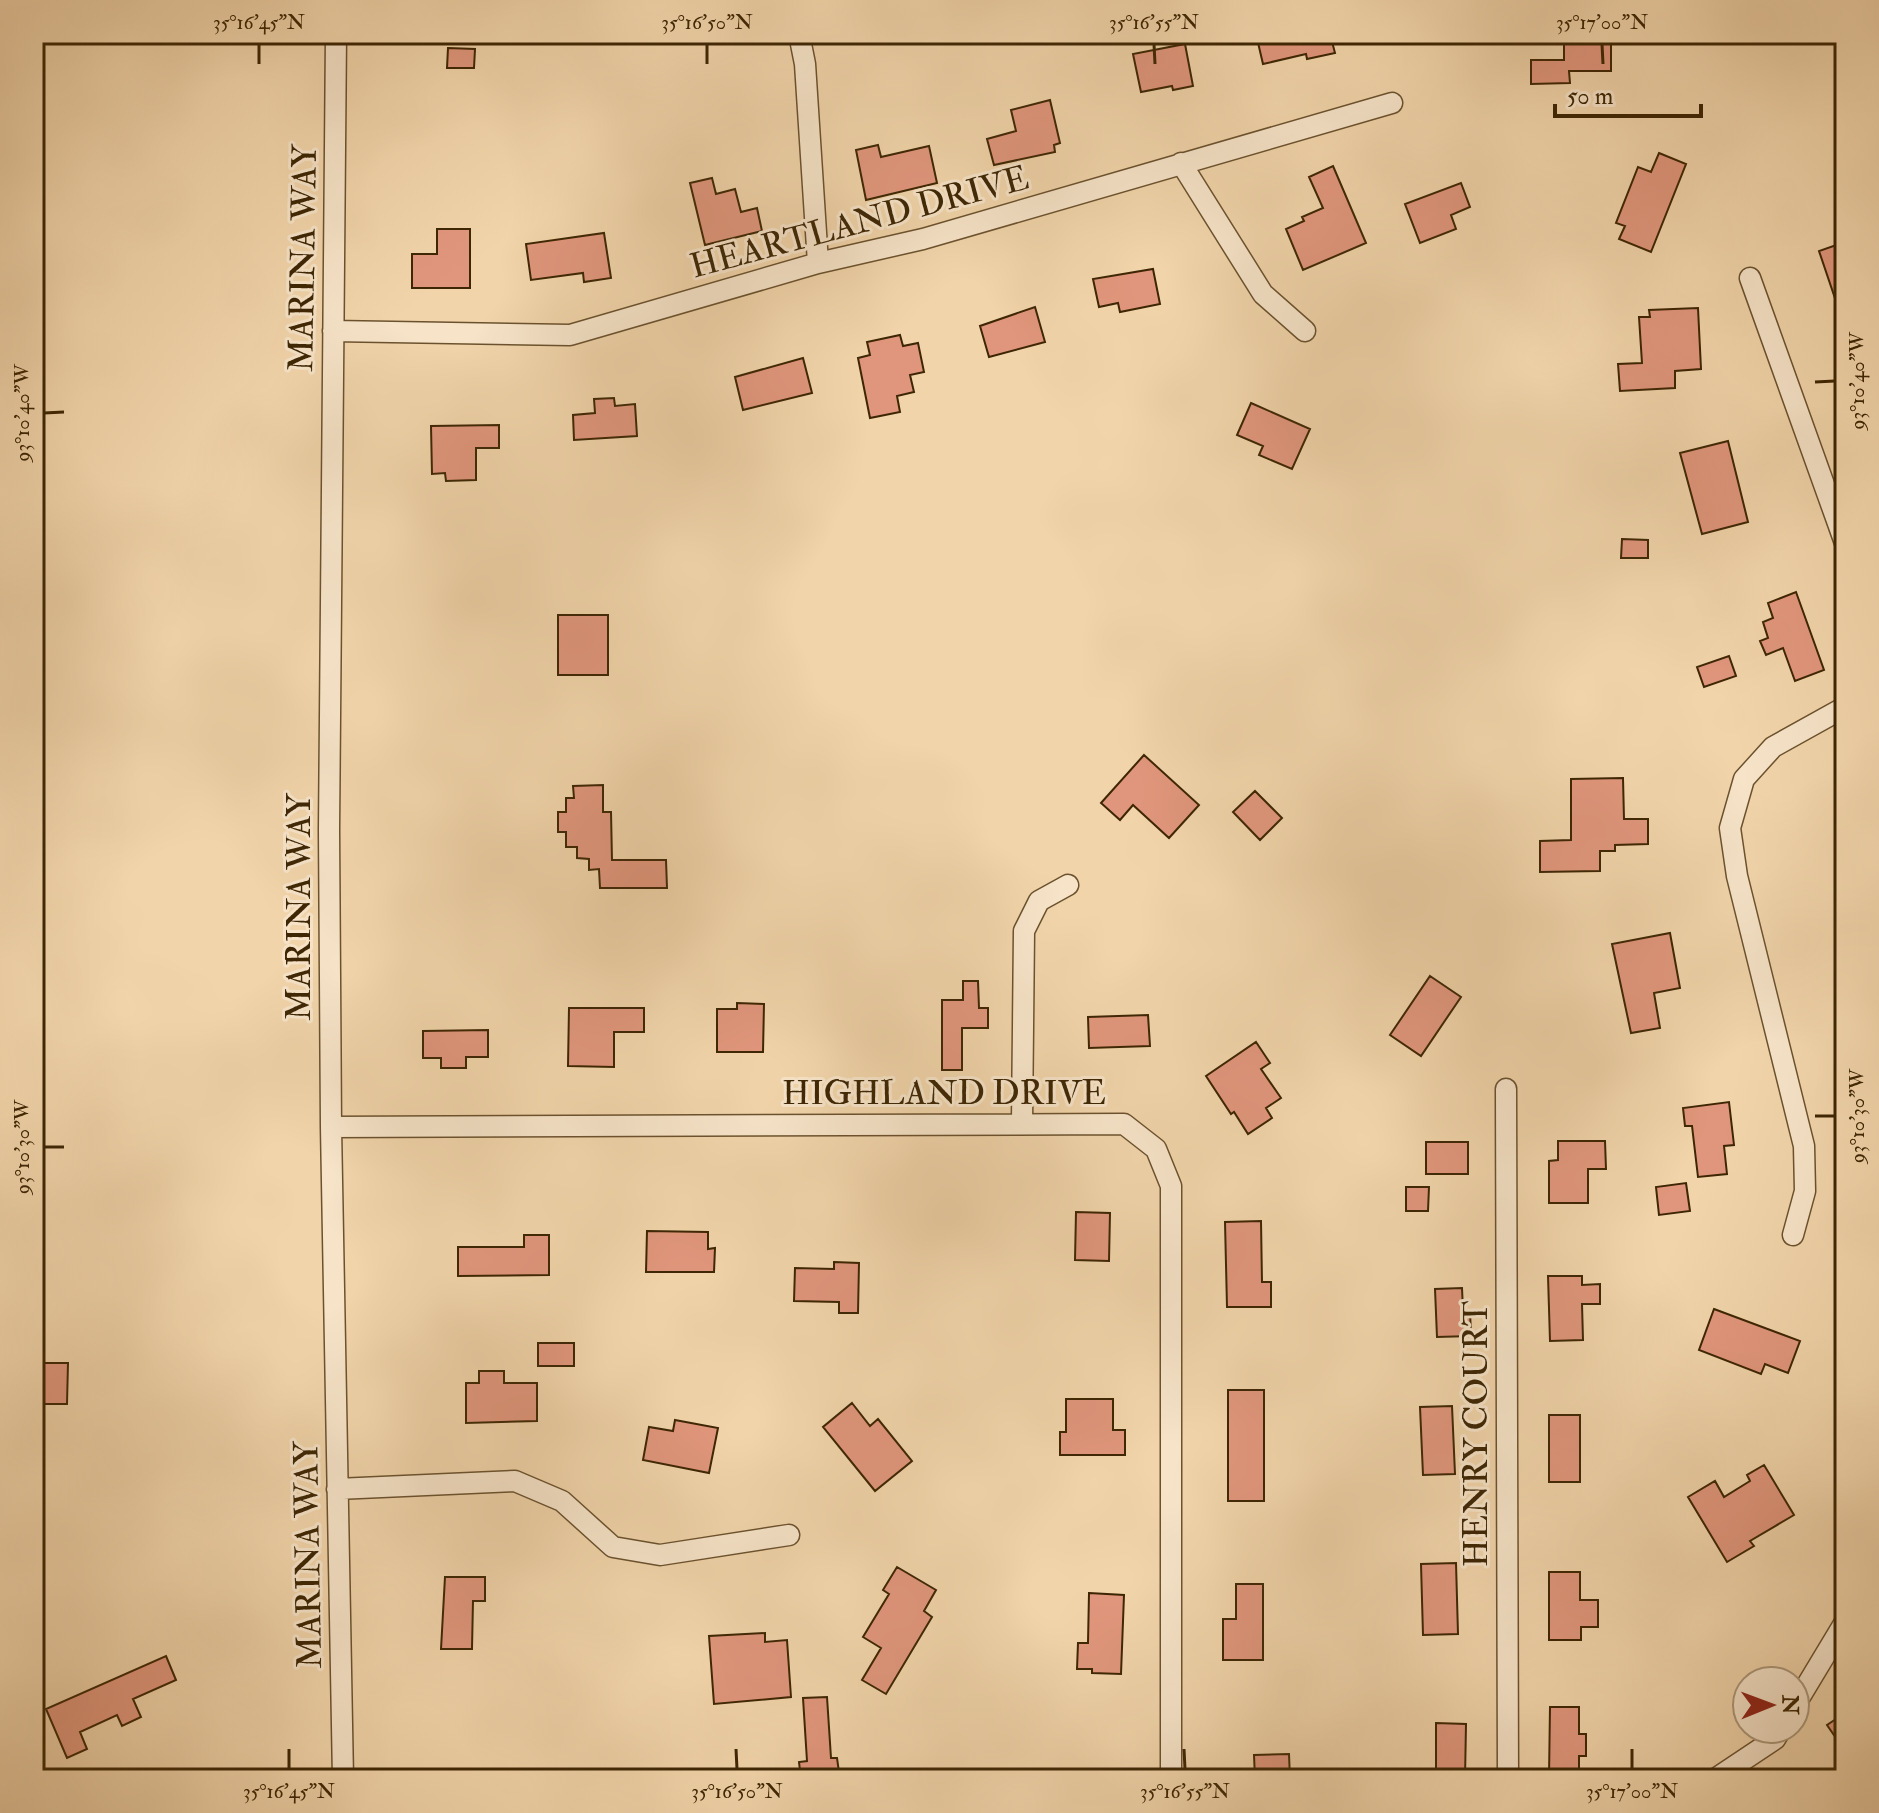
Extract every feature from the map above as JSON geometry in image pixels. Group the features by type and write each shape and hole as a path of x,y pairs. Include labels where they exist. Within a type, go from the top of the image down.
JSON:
{"street":[{"name":"MARINA WAY","path":"336,34 329,814 331,1127 343,1779"},
{"path":"799,34 805,64 818,263"},
{"name":"HEARTLAND DRIVE","path":"333,331 570,335 818,263 923,239 1392,103"},
{"path":"1181,163 1263,294 1305,331"},
{"path":"1750,278 1845,543"},
{"path":"1793,1235 1805,1191 1804,1146 1737,876 1730,828 1744,779 1773,747 1845,707"},
{"path":"1022,1123 1024,931 1039,901 1068,885"},
{"name":"HENRY COURT","path":"1506,1089 1508,1779"},
{"name":"HIGHLAND DRIVE","path":"331,1127 1124,1124 1156,1149 1171,1186 1171,1779"},
{"path":"337,1489 515,1481 562,1501 613,1547 660,1555 789,1535"},
{"path":"1811,1678 1845,1622"},
{"path":"1715,1779 1766,1745"}],"building":[{"path":"1256,34 1330,34 1335,53 1307,59 1306,54 1263,64"},
{"path":"1564,34 1611,34 1611,71 1569,71 1570,83 1531,84 1531,60 1564,60"},
{"path":"1185,44 1193,86 1173,90 1172,86 1141,92 1133,54"},
{"path":"448,48 475,49 474,68 447,68"},
{"path":"1050,100 1060,143 1054,145 1055,152 994,165 987,139 1016,131 1011,110"},
{"path":"878,145 881,157 929,146 937,183 866,200 856,150"},
{"path":"1659,153 1686,164 1651,252 1619,239 1625,226 1616,223 1638,167 1651,172"},
{"path":"1333,166 1366,243 1303,270 1286,229 1304,221 1302,217 1323,208 1309,177"},
{"path":"712,178 716,194 735,189 741,212 757,208 762,231 705,245 690,183"},
{"path":"1461,183 1470,207 1451,215 1456,229 1420,243 1405,204"},
{"path":"437,229 470,229 470,288 412,288 412,254 437,254"},
{"path":"604,233 611,278 584,282 583,273 531,280 526,244"},
{"path":"1845,242 1845,319 1842,319 1819,251"},
{"path":"1153,269 1160,304 1120,312 1118,303 1099,307 1093,279"},
{"path":"1035,307 1045,342 989,357 980,326"},
{"path":"1698,308 1701,369 1675,371 1675,388 1620,391 1618,364 1642,363 1639,317 1650,317 1649,310"},
{"path":"900,335 903,346 918,343 924,372 910,375 914,392 897,396 900,412 870,418 858,358 870,355 867,342"},
{"path":"803,358 812,393 743,410 735,377"},
{"path":"614,398 615,406 635,404 637,436 574,440 573,415 595,413 594,399"},
{"path":"1251,403 1310,429 1292,469 1259,455 1263,446 1237,435"},
{"path":"499,425 499,448 476,448 476,480 446,481 445,473 432,474 431,426"},
{"path":"1728,441 1748,522 1702,534 1680,453"},
{"path":"1622,539 1648,540 1648,558 1621,558"},
{"path":"1796,592 1824,670 1795,681 1783,648 1766,655 1760,641 1768,638 1763,622 1773,618 1768,603"},
{"path":"558,615 608,615 608,675 558,675"},
{"path":"1729,656 1736,676 1704,687 1697,667"},
{"path":"1144,755 1199,805 1169,838 1133,805 1120,820 1101,803"},
{"path":"1623,778 1624,819 1648,819 1648,844 1615,845 1615,851 1600,851 1600,871 1540,872 1540,841 1571,840 1571,779"},
{"path":"603,785 603,812 611,812 612,860 666,860 667,888 600,888 599,869 589,870 589,859 577,858 577,847 566,847 566,832 558,832 558,812 566,812 566,798 574,798 573,786"},
{"path":"1255,791 1282,818 1260,840 1233,812"},
{"path":"1670,933 1680,988 1654,993 1660,1028 1631,1033 1612,944"},
{"path":"1430,976 1461,997 1421,1056 1390,1035"},
{"path":"963,981 978,981 979,1008 988,1008 988,1028 962,1028 962,1070 942,1070 942,1000 963,1000"},
{"path":"737,1003 764,1004 763,1052 717,1052 717,1009 737,1009"},
{"path":"569,1008 644,1008 644,1032 614,1032 614,1067 568,1066"},
{"path":"1148,1015 1150,1046 1089,1048 1088,1017"},
{"path":"488,1030 488,1057 466,1057 466,1068 441,1068 441,1058 423,1058 423,1031"},
{"path":"1256,1042 1270,1063 1261,1069 1281,1098 1266,1108 1272,1118 1248,1134 1206,1076"},
{"path":"1729,1102 1734,1145 1724,1146 1727,1174 1698,1177 1692,1126 1685,1126 1683,1108"},
{"path":"1558,1141 1605,1141 1606,1169 1588,1169 1588,1203 1549,1203 1549,1161 1558,1160"},
{"path":"1426,1142 1468,1142 1468,1174 1426,1174"},
{"path":"1686,1183 1690,1211 1659,1215 1656,1187"},
{"path":"1406,1187 1429,1187 1428,1211 1406,1211"},
{"path":"1076,1212 1110,1213 1109,1261 1075,1260"},
{"path":"1261,1221 1262,1282 1271,1282 1271,1307 1227,1307 1225,1222"},
{"path":"647,1231 708,1232 708,1249 715,1248 714,1272 646,1272"},
{"path":"524,1235 549,1235 549,1275 458,1276 458,1247 524,1247"},
{"path":"834,1262 859,1263 858,1313 839,1313 839,1302 794,1301 795,1268 834,1269"},
{"path":"1548,1276 1582,1276 1582,1285 1600,1284 1600,1304 1582,1304 1583,1340 1550,1341"},
{"path":"1462,1288 1463,1310 1470,1310 1471,1336 1437,1337 1435,1289"},
{"path":"1714,1309 1800,1341 1788,1373 1765,1364 1761,1374 1699,1350"},
{"path":"538,1343 574,1343 574,1366 538,1366"},
{"path":"34,1363 68,1363 67,1404 34,1404"},
{"path":"479,1371 504,1371 504,1383 537,1383 537,1421 466,1423 466,1383 479,1383"},
{"path":"1228,1390 1264,1390 1264,1501 1228,1501"},
{"path":"1066,1399 1113,1399 1113,1430 1125,1430 1125,1455 1060,1455 1060,1432 1066,1432"},
{"path":"852,1403 870,1426 878,1419 912,1461 875,1491 823,1427"},
{"path":"1452,1406 1455,1474 1423,1475 1420,1407"},
{"path":"1549,1415 1580,1415 1580,1482 1549,1482"},
{"path":"675,1420 718,1428 709,1473 643,1460 649,1427 673,1431"},
{"path":"1764,1465 1794,1515 1750,1541 1754,1546 1727,1562 1688,1497 1715,1481 1724,1497 1750,1481 1747,1475"},
{"path":"1456,1563 1458,1634 1423,1635 1421,1564"},
{"path":"897,1567 936,1590 924,1611 932,1617 886,1694 862,1680 881,1648 863,1637 889,1594 883,1590"},
{"path":"1549,1572 1580,1572 1580,1600 1598,1600 1598,1627 1581,1627 1581,1640 1549,1640"},
{"path":"445,1577 485,1577 485,1601 473,1601 472,1649 441,1649"},
{"path":"1236,1584 1263,1584 1263,1660 1223,1660 1223,1619 1236,1619"},
{"path":"1089,1593 1124,1595 1121,1674 1077,1669 1078,1643 1088,1643"},
{"path":"765,1633 765,1642 787,1640 791,1697 714,1704 709,1636"},
{"path":"166,1656 176,1680 133,1699 141,1717 122,1726 117,1715 80,1732 87,1749 67,1758 46,1709"},
{"path":"827,1697 831,1758 837,1758 840,1779 801,1779 799,1762 807,1761 803,1698"},
{"path":"1550,1707 1579,1707 1579,1734 1586,1734 1586,1756 1579,1756 1579,1778 1549,1777"},
{"path":"1845,1713 1845,1751 1827,1725"},
{"path":"1436,1723 1466,1724 1465,1779 1436,1779"},
{"path":"1289,1754 1290,1779 1255,1779 1254,1755"}]}
